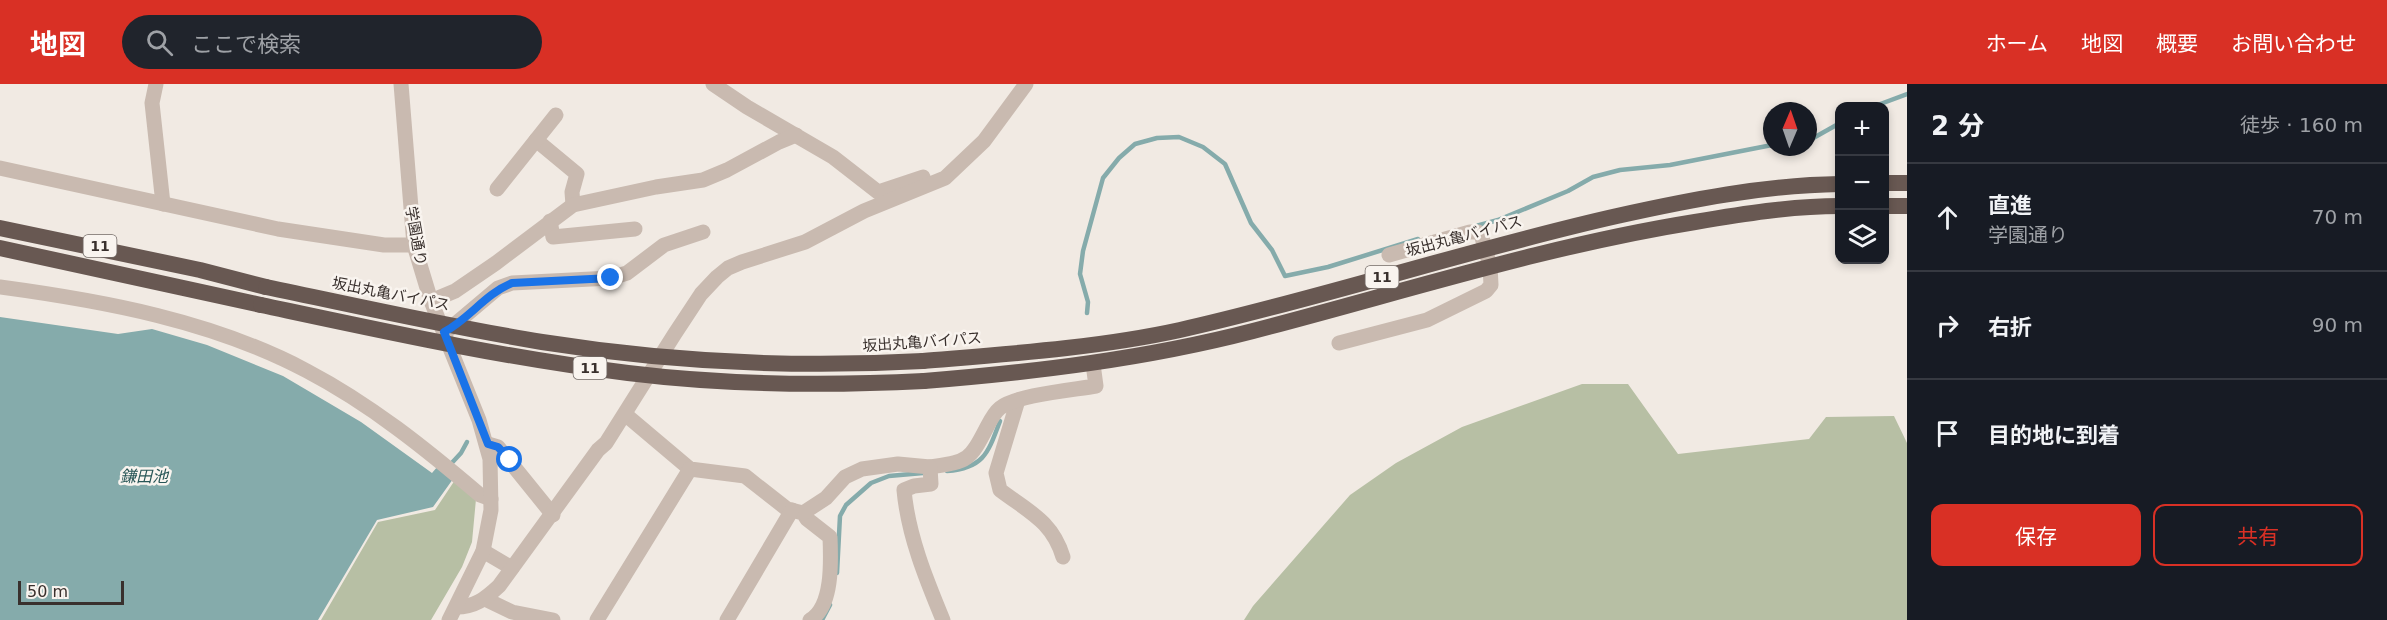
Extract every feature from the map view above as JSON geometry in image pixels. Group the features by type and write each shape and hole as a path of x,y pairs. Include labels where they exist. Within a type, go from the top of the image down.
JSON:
{"highway":[{"path":"1889,183 1907,183"},
{"name":"坂出丸亀バイパス","path":"0,228 402,316 532,340 699,360 787,364 868,364 1017,353 1178,330 1485,248 1662,206 1745,192 1835,184"},
{"name":"11","path":"0,248 261,305 527,358 630,374 784,384 924,381 1093,364 1174,350 1253,331 1490,266 1661,227 1744,214 1835,206"},
{"path":"1889,206 1907,206"},
{"name":"11","path":"0,222 200,270"},
{"path":"0,260 105,270"}],"street":[{"path":"156,84 152,103 163,204"},
{"name":"学園通り","path":"401,84 414,245 431,301 488,444 492,481 483,551 452,614"},
{"path":"713,84 747,107 833,157 878,192 934,173 945,178"},
{"path":"452,614 485,599 512,568 626,415 701,294 728,268 805,242 864,211 945,178 984,141 1026,84"},
{"path":"497,189 556,115"},
{"path":"431,301 455,291 573,205 656,187 703,180 727,170 779,141 796,135"},
{"path":"536,140 577,174 572,192 573,205"},
{"path":"0,168 278,229 384,245 414,245"},
{"path":"550,221 553,237 635,229"},
{"path":"444,332 453,327 498,288 512,283 611,278 627,273 664,245 703,232"},
{"path":"1339,343 1426,320 1486,291 1491,285 1490,266 1481,234 1478,232 1470,232 1389,255"},
{"path":"0,287 159,315 264,351 307,371 352,397 420,444 480,495 491,500"},
{"path":"727,620 798,512 826,498 845,477 862,469 898,464 930,472 958,462 973,453 1000,408 1018,400 1096,386 1093,364"},
{"path":"1018,400 996,473 1000,490 1048,526 1058,540 1063,557"},
{"path":"626,415 690,469 745,476 787,509 798,512 830,537 831,566 824,605 818,615 810,620"},
{"path":"488,444 498,447 553,515"},
{"path":"597,620 690,469"},
{"path":"930,472 931,484 904,490 906,514 943,620"},
{"path":"483,551 512,568"},
{"path":"485,599 512,612 553,620"}],"green space":[{"path":"1582,384 1628,384 1678,454 1809,439 1826,417 1894,416 1907,443 1907,620 1244,620 1253,606 1350,495 1396,463 1462,427"},
{"path":"455,480 476,499 472,542 462,567 431,620 321,620 378,522 435,510"}],"water":[{"name":"鎌田池","path":"0,317 118,334 152,329 207,345 283,376 361,422 432,473 438,466 453,479 433,507 377,520 318,620 0,620"}],"waterway":[{"path":"1886,102 1907,94"},
{"path":"1817,136 1835,126"},
{"path":"1087,313 1088,302 1080,274 1083,251 1103,178 1119,158 1135,144 1157,138 1179,137 1203,147 1225,164 1251,223 1272,250 1285,276 1328,267 1418,239"},
{"path":"1476,226 1498,220 1568,191 1593,177 1620,170 1670,165 1763,147"},
{"path":"947,471 969,466 983,457 1000,421"},
{"path":"449,466 467,442"},
{"path":"837,573 840,516 846,505 871,483 889,476 923,473"},
{"path":"822,620 830,605"}],"route":[{"path":"510,460 498,447 488,444 444,332 453,327 498,288 512,283 611,278"}]}
